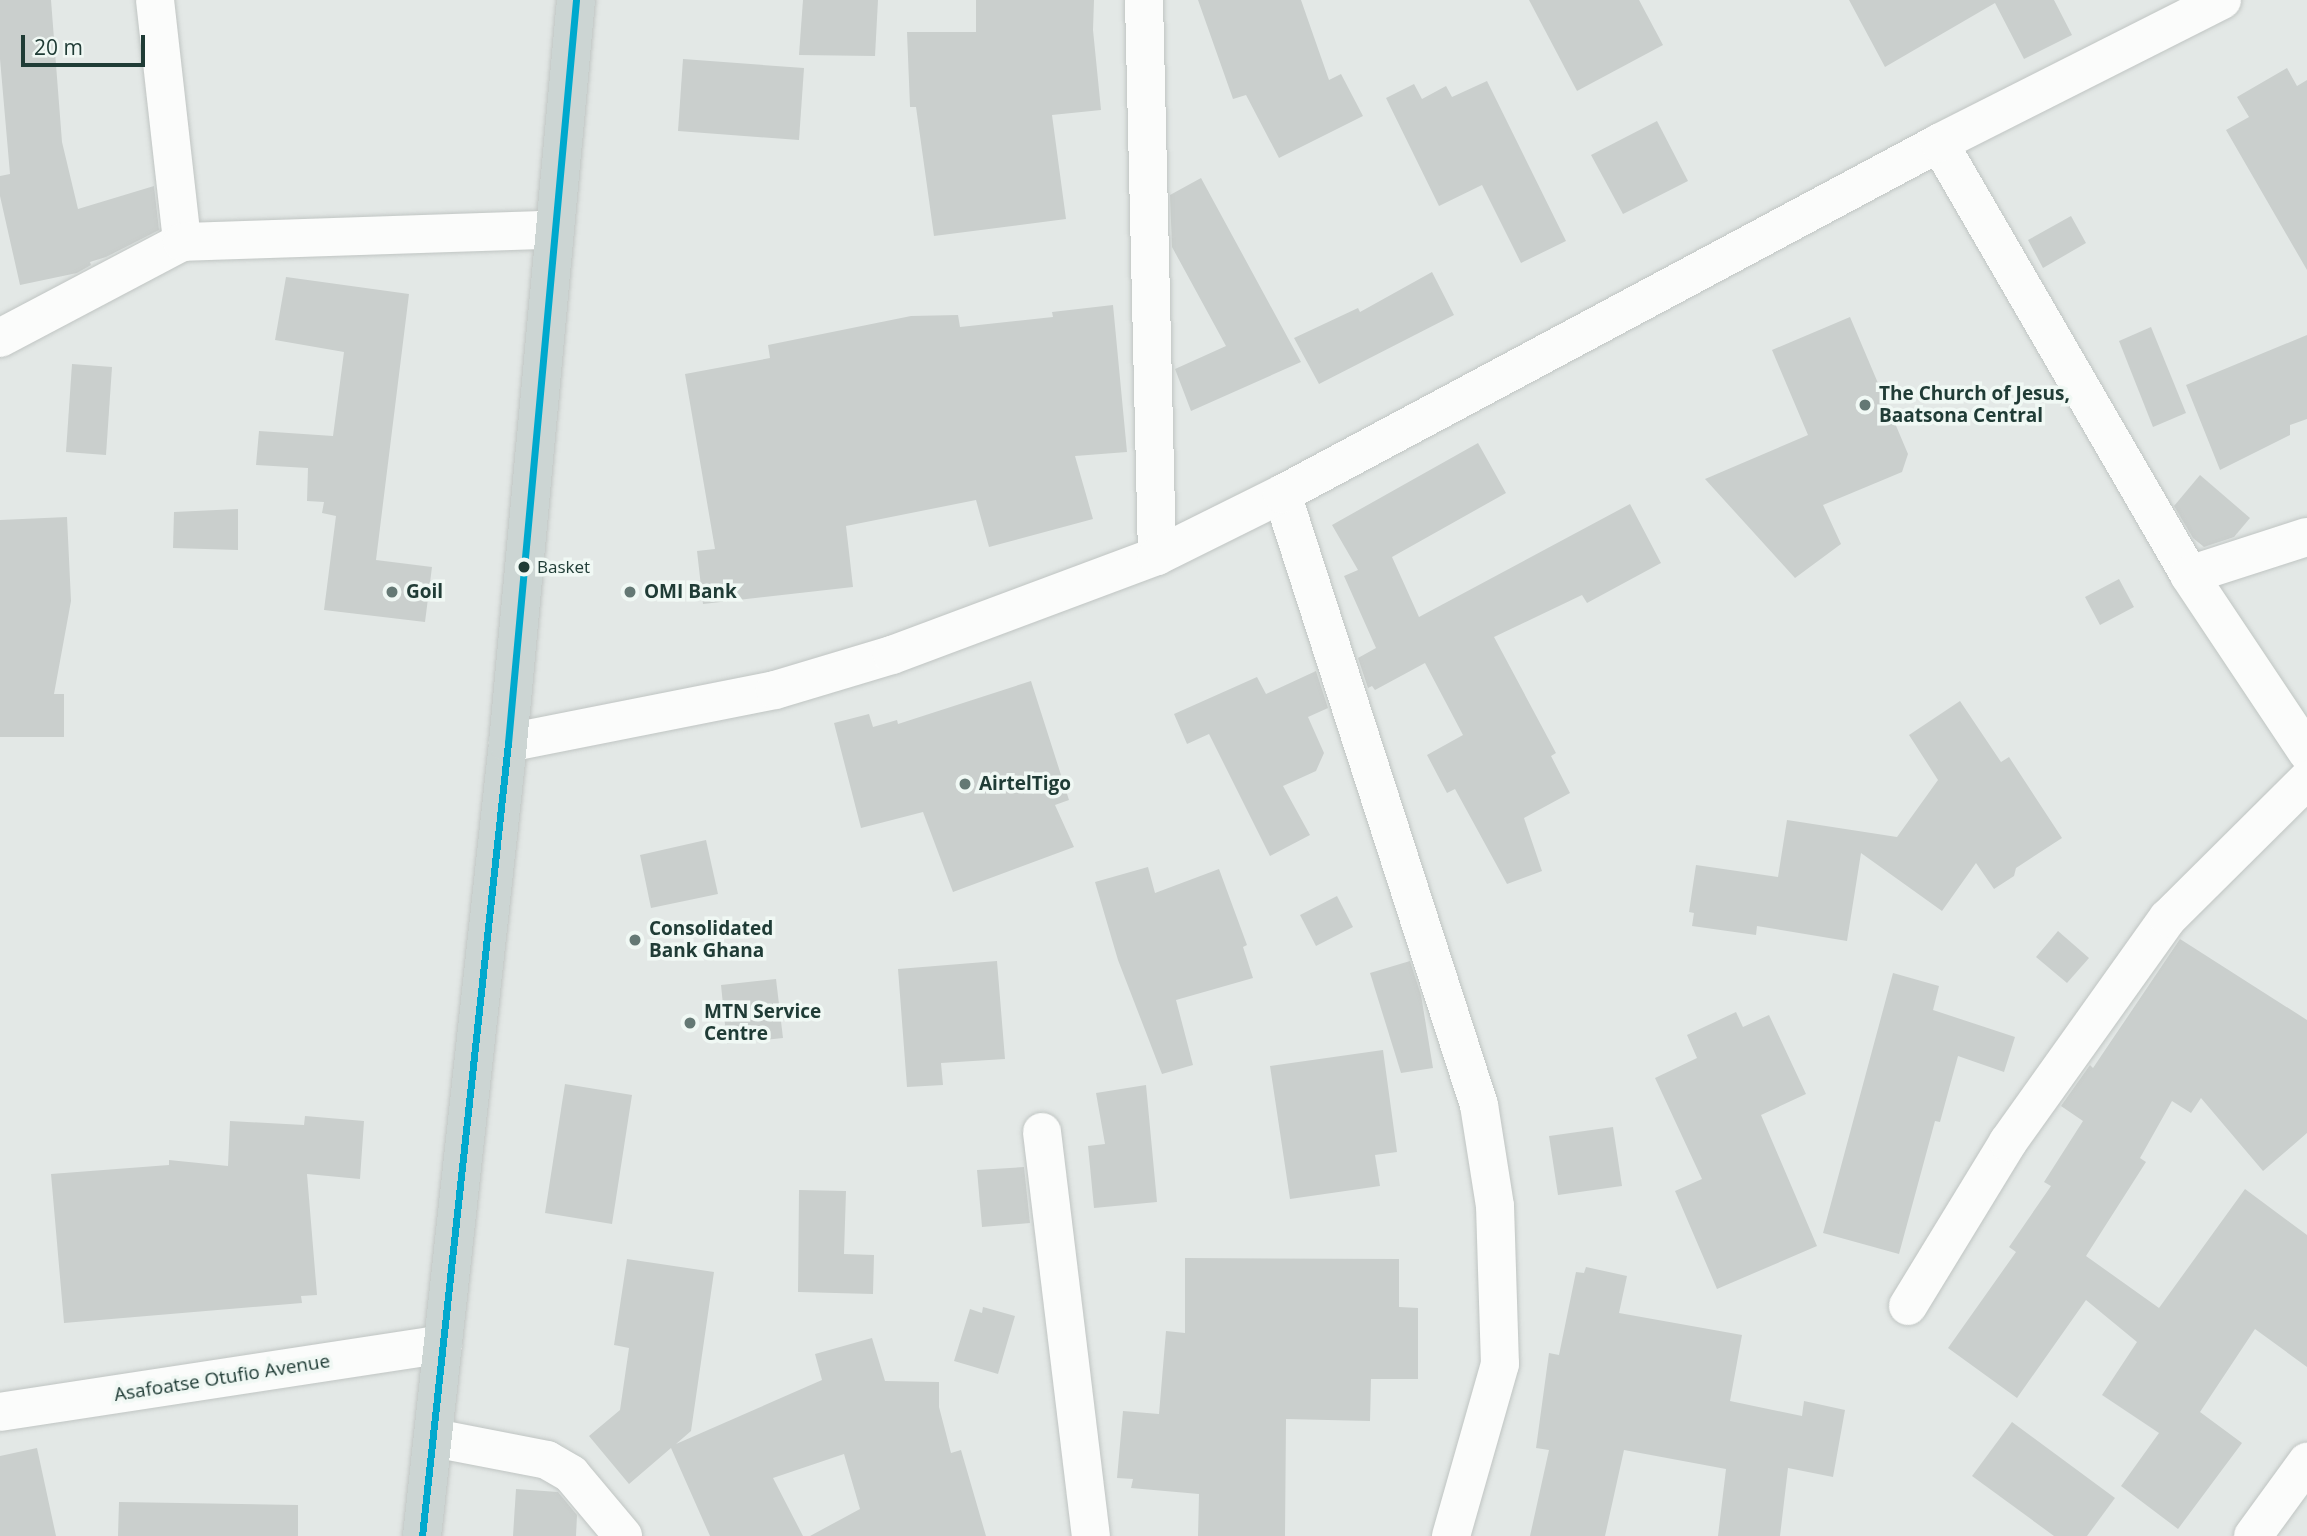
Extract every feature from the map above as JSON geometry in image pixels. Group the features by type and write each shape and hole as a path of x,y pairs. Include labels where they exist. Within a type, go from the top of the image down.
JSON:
{"main road":[{"path":"422,1536 508,743 576,0"}],"street":[{"path":"155,0 182,242"},
{"path":"1144,0 1157,556"},
{"path":"508,743 775,690 892,655 1157,556 1282,494 1940,143 2222,0"},
{"path":"1940,143 2189,575 2307,752"},
{"path":"0,338 182,242 553,230"},
{"path":"1282,494 1479,1105 1495,1206 1500,1364 1451,1536"},
{"path":"2189,575 2307,537"},
{"path":"1908,1306 2008,1142 2168,918 2307,780"},
{"path":"1042,1132 1091,1536"},
{"name":"Asafoatse Otufio Avenue","path":"0,1412 443,1344"},
{"path":"434,1438 547,1460 571,1474 623,1536"},
{"path":"2255,1535 2307,1462"}],"building":[{"path":"0,0 51,0 62,142 78,209 154,186 159,230 106,257 90,262 91,265 77,273 20,285 0,196 0,176 10,174 0,59"},
{"path":"803,0 878,0 875,56 799,55"},
{"path":"976,0 1094,0 1093,30 1101,110 1052,115 1066,219 934,236 916,107 910,107 907,32 976,32"},
{"path":"1198,0 1301,0 1329,80 1341,74 1363,116 1279,158 1246,95 1233,99"},
{"path":"1529,0 1639,0 1663,45 1577,91"},
{"path":"1849,0 2054,0 2072,35 2024,59 1995,3 1885,67"},
{"path":"683,59 804,68 799,140 678,131"},
{"path":"2287,68 2297,86 2307,80 2307,270 2226,130 2249,117 2237,97"},
{"path":"1487,81 1566,241 1521,263 1482,185 1439,206 1386,98 1414,84 1422,99 1446,86 1452,97"},
{"path":"1657,121 1688,181 1623,214 1591,155"},
{"path":"1201,178 1301,362 1191,411 1175,369 1226,346 1172,247 1170,195"},
{"path":"2071,216 2086,243 2043,268 2028,240"},
{"path":"1432,272 1454,315 1319,384 1294,338 1358,308 1360,312"},
{"path":"286,277 409,294 376,560 432,567 425,622 324,610 336,516 322,513 324,502 307,501 308,468 256,465 259,431 333,436 344,352 275,340"},
{"path":"1113,305 1127,452 1075,456 1093,519 989,547 976,500 846,526 853,587 703,604 697,551 715,549 685,374 770,358 768,345 911,316 958,315 960,327 1053,317 1052,312"},
{"path":"1850,317 1908,454 1902,472 1823,505 1841,544 1795,578 1705,479 1808,435 1772,350"},
{"path":"2151,327 2186,413 2153,427 2119,341"},
{"path":"2307,335 2307,419 2290,425 2290,435 2220,470 2186,385"},
{"path":"72,364 112,367 106,455 66,452"},
{"path":"1478,443 1506,493 1392,557 1419,617 1630,504 1661,563 1587,603 1582,595 1494,637 1556,753 1551,756 1570,793 1524,818 1542,871 1507,884 1455,789 1447,793 1427,755 1463,735 1425,663 1375,690 1372,686 1368,688 1358,658 1376,648 1344,576 1358,570 1332,525"},
{"path":"2200,475 2250,518 2234,537 2204,547 2193,538 2174,506"},
{"path":"238,509 238,550 173,548 174,512"},
{"path":"67,517 71,601 54,694 64,694 64,737 0,737 0,520"},
{"path":"2119,579 2134,607 2100,625 2085,597"},
{"path":"1316,671 1328,708 1308,717 1324,753 1316,771 1283,786 1310,835 1270,856 1209,734 1187,744 1174,714 1257,677 1266,694"},
{"path":"1031,681 1069,800 1055,805 1074,847 953,892 923,812 861,828 834,723 869,714 873,727 897,720 898,724"},
{"path":"1960,701 2001,762 2009,757 2062,838 2016,868 2014,876 1994,889 1976,863 1942,911 1861,853 1847,941 1757,926 1756,935 1692,926 1694,913 1689,912 1696,865 1778,877 1787,820 1897,837 1938,780 1909,735"},
{"path":"706,840 718,894 651,908 640,855"},
{"path":"1148,867 1155,893 1219,869 1247,945 1243,947 1253,978 1176,1000 1193,1065 1162,1074 1118,960 1095,882"},
{"path":"1337,896 1353,927 1316,946 1300,915"},
{"path":"2058,931 2089,958 2067,983 2036,957"},
{"path":"2180,939 2307,1020 2307,1133 2263,1171 2201,1098 2191,1113 2172,1101 2140,1158 2146,1162 2086,1256 2159,1308 2245,1189 2307,1235 2307,1367 2255,1329 2200,1412 2242,1443 2178,1529 2121,1486 2159,1433 2102,1395 2137,1342 2086,1300 2017,1398 1948,1348 2016,1252 2009,1247 2051,1186 2044,1182 2083,1121 2061,1106 2090,1065 2093,1068"},
{"path":"997,961 1005,1059 941,1063 943,1085 907,1087 898,969"},
{"path":"1410,961 1421,995 1433,1068 1401,1073 1370,973"},
{"path":"1893,973 1939,986 1933,1010 2015,1037 2004,1072 1958,1056 1940,1122 1935,1121 1899,1254 1823,1233"},
{"path":"776,979 783,1038 727,1044 721,985"},
{"path":"1736,1012 1743,1027 1769,1015 1806,1094 1761,1115 1817,1246 1717,1289 1675,1191 1702,1179 1655,1078 1697,1058 1687,1035"},
{"path":"1383,1050 1397,1152 1375,1155 1380,1186 1290,1199 1270,1066"},
{"path":"565,1084 632,1095 612,1224 545,1213"},
{"path":"1146,1085 1157,1202 1094,1208 1088,1146 1105,1144 1096,1093"},
{"path":"305,1116 364,1121 360,1179 307,1174 317,1295 301,1296 302,1303 64,1323 51,1174 169,1165 169,1160 228,1166 230,1121 304,1125"},
{"path":"1613,1127 1622,1186 1558,1195 1549,1136"},
{"path":"1024,1167 1030,1223 982,1227 977,1170"},
{"path":"799,1190 846,1191 844,1254 874,1255 873,1294 798,1292"},
{"path":"1185,1258 1399,1259 1399,1307 1418,1308 1418,1379 1371,1379 1370,1421 1286,1419 1285,1536 1198,1536 1199,1494 1131,1488 1133,1479 1117,1478 1123,1411 1159,1414 1166,1331 1185,1333"},
{"path":"627,1259 714,1272 691,1431 676,1444 822,1380 815,1354 872,1338 885,1381 939,1382 939,1407 951,1453 961,1450 986,1536 810,1536 860,1509 844,1454 773,1478 803,1536 710,1536 671,1448 629,1484 589,1436 620,1410 629,1348 614,1345"},
{"path":"1586,1267 1627,1276 1619,1313 1742,1335 1730,1401 1802,1416 1804,1401 1845,1410 1833,1477 1788,1468 1780,1536 1718,1536 1726,1469 1624,1450 1605,1536 1530,1536 1549,1450 1536,1448 1549,1353 1559,1355 1576,1272 1584,1273"},
{"path":"983,1307 1015,1316 998,1374 954,1361 970,1309 982,1313"},
{"path":"2012,1422 2115,1498 2087,1536 2054,1536 1972,1476"},
{"path":"37,1448 56,1536 0,1536 0,1456"},
{"path":"516,1489 558,1492 577,1515 576,1536 513,1536"},
{"path":"119,1502 298,1505 298,1536 118,1536"}],"transit line":[{"path":"422,1536 508,743 576,0"}],"place":[{"name":"The Church of Jesus, Baatsona Central","path":"1865,405"},
{"name":"Basket","path":"524,567"},
{"name":"Goil","path":"392,592"},
{"name":"OMI Bank","path":"630,592"},
{"name":"AirtelTigo","path":"965,784"},
{"name":"Consolidated Bank Ghana","path":"635,940"},
{"name":"MTN Service Centre","path":"690,1023"}]}
